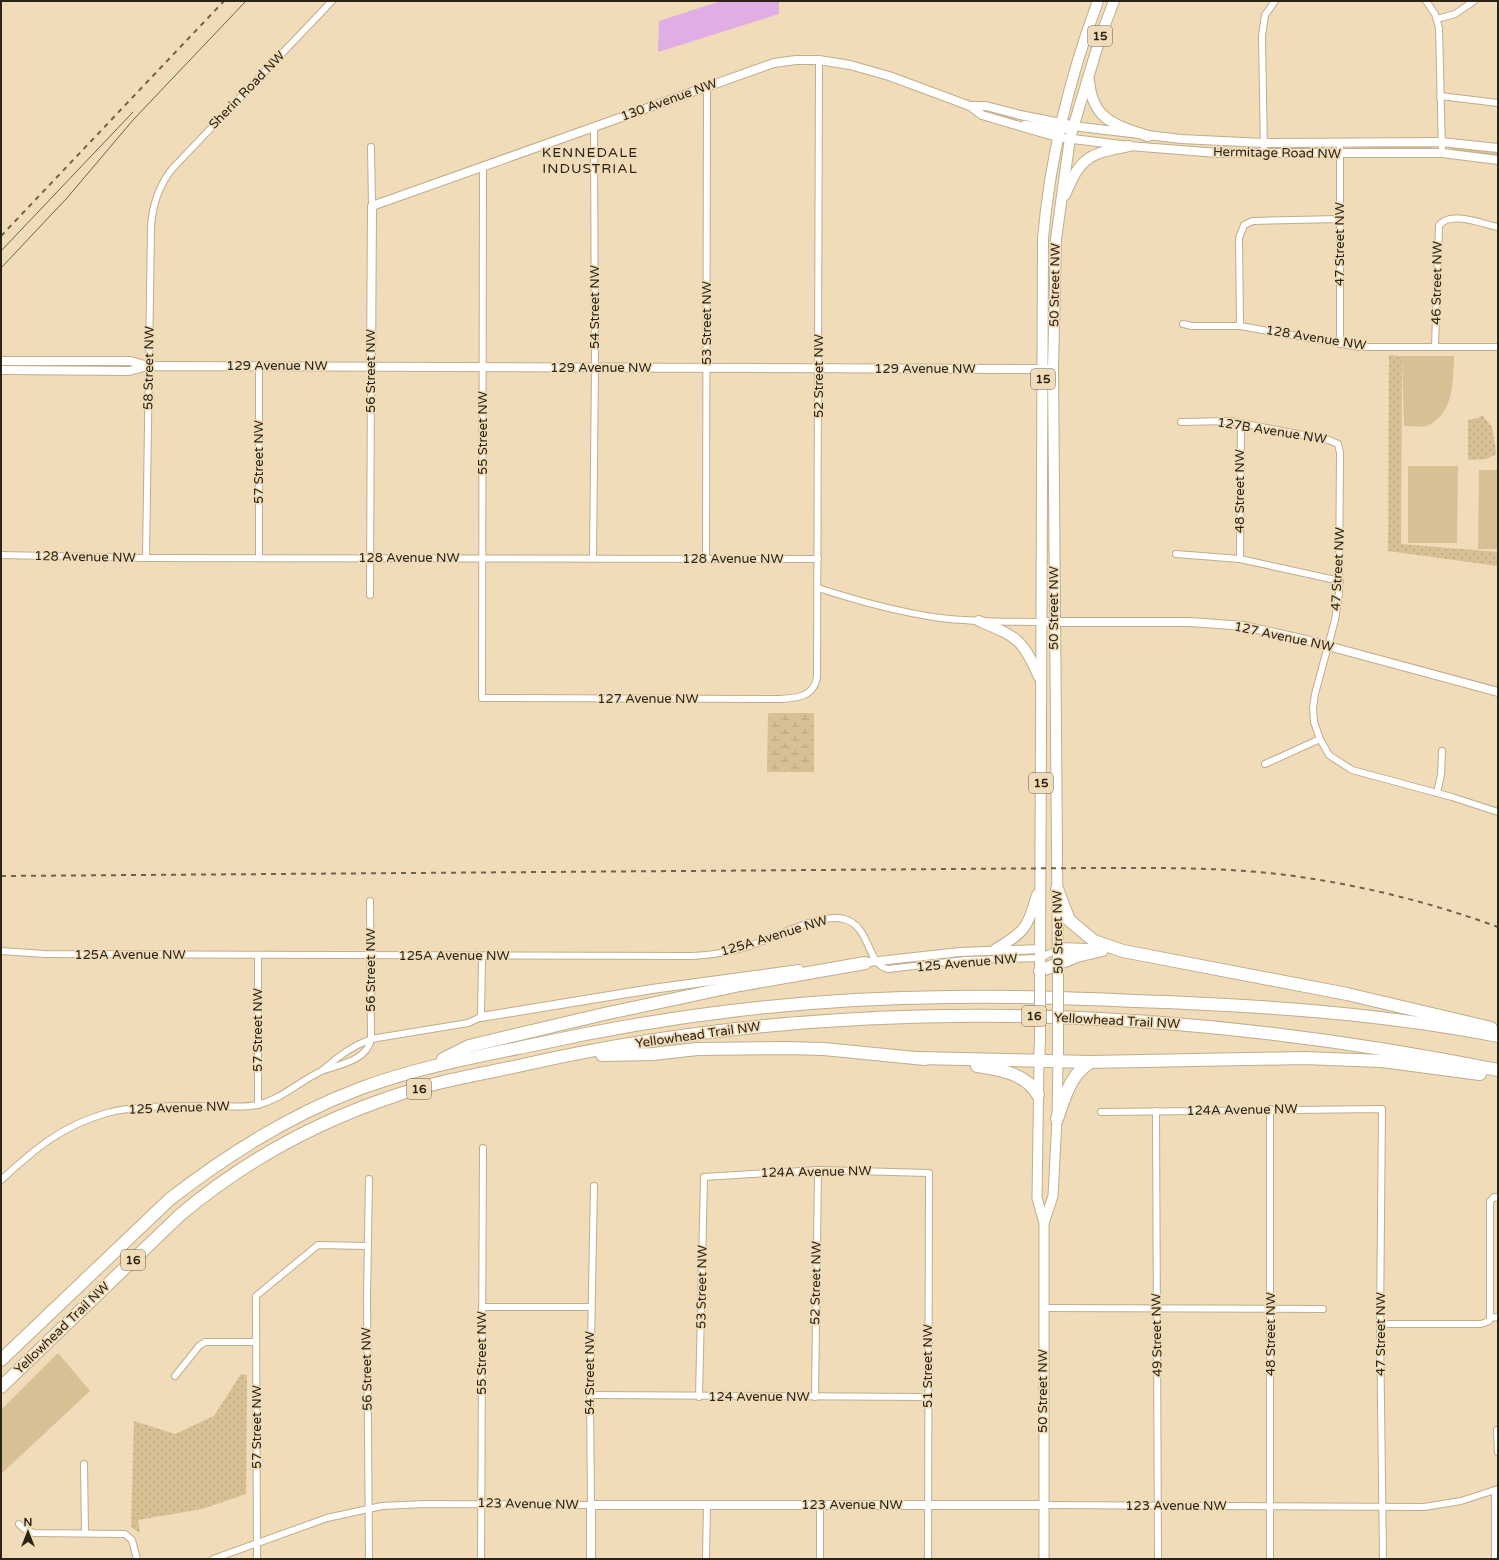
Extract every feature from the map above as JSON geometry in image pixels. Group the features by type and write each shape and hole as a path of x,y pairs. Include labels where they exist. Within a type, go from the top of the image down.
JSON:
{"highway":[{"path":"1057,889 1069,920 1094,942 1123,951 1347,994 1498,1030"},
{"path":"1058,949 1123,951"},
{"path":"1040,972 1058,968 1102,950"},
{"path":"428,1067 470,1046 604,1014 740,985 871,962"},
{"name":"Yellowhead Trail NW","path":"3,1358 170,1199 235,1152 297,1116 359,1089 428,1067 580,1034 690,1017 834,1003 948,997 1191,1002 1326,1011 1437,1025 1498,1036"},
{"name":"Yellowhead Trail NW","path":"1,1387 180,1215 207,1192 277,1148 305,1133 395,1095 568,1055 727,1030 801,1022 915,1016 1025,1016 1131,1020 1285,1036 1419,1055 1498,1070"},
{"path":"568,1055 652,1054 697,1049 786,1048 918,1058 1058,1062 1259,1058 1346,1059 1390,1062 1498,1077"},
{"path":"918,1058 979,1066 1011,1073 1028,1081 1038,1095"},
{"path":"1057,1119 1067,1090 1074,1077 1084,1066 1091,1062"}],"main road":[{"name":"50 Street NW","path":"1044,1559 1044,1223 1037,1198 1040,1040 1043,240 1049,177 1059,129 1098,1"},
{"name":"50 Street NW","path":"1044,1223 1053,1196 1058,1062 1053,368 1057,230 1070,138 1089,72 1114,1"},
{"path":"1089,72 1091,97 1101,114 1115,124 1148,136"},
{"path":"1059,210 1076,171 1090,156 1106,149 1129,146"},
{"path":"979,621 1010,634 1021,643 1030,655 1041,680"},
{"path":"996,949 1015,938 1028,924 1040,886"},
{"path":"1040,953 1058,949"}],"street":[{"name":"Sherin Road NW","path":"164,180 182,158 332,1"},
{"path":"1264,154 1262,36 1265,15 1275,1"},
{"path":"1426,1 1432,7 1437,19 1442,153"},
{"path":"1437,19 1455,14 1474,1"},
{"name":"130 Avenue NW","path":"372,206 483,168 774,63 796,60 820,60 866,69 970,106 982,115 1016,126 1031,125 1059,129"},
{"name":"52 Street NW","path":"811,691 817,677 820,60"},
{"name":"53 Street NW","path":"706,559 707,87"},
{"path":"1440,96 1498,103"},
{"name":"130 Avenue NW","path":"970,106 986,106 1020,115 1059,129"},
{"name":"Hermitage Road NW","path":"1059,129 1074,125 1148,136 1264,143 1340,144 1441,142 1498,148"},
{"name":"54 Street NW","path":"593,558 595,368 594,127"},
{"name":"Hermitage Road NW","path":"1059,129 1070,138 1129,146 1218,153 1442,153 1498,160"},
{"name":"47 Street NW","path":"1340,144 1340,344"},
{"name":"56 Street NW","path":"370,595 371,147"},
{"name":"55 Street NW","path":"482,698 483,168"},
{"name":"58 Street NW","path":"146,558 151,220 156,198 164,180"},
{"name":"46 Street NW","path":"1435,347 1439,226 1444,220 1458,218 1498,227"},
{"path":"1240,326 1239,238 1244,225 1253,221 1340,219"},
{"name":"128 Avenue NW","path":"1183,324 1190,326 1240,326 1359,347 1498,347"},
{"name":"129 Avenue NW","path":"1,361 130,361 148,366"},
{"name":"129 Avenue NW","path":"1,370 129,371 148,366 819,369 1053,368"},
{"name":"57 Street NW","path":"259,366 259,558"},
{"name":"127B Avenue NW","path":"1181,422 1220,421 1241,423 1329,440 1338,444"},
{"name":"48 Street NW","path":"1240,559 1241,423"},
{"name":"47 Street NW","path":"1338,444 1340,453 1340,581 1336,612 1314,694 1314,722 1320,739 1329,755 1346,768 1437,793 1498,812"},
{"path":"1176,554 1240,559 1340,581"},
{"name":"128 Avenue NW","path":"1,555 146,558 818,559"},
{"path":"818,588 889,609 940,618 979,621 1041,622"},
{"name":"127 Avenue NW","path":"1041,622 1221,624 1266,630 1498,692"},
{"name":"127 Avenue NW","path":"482,698 780,699 799,698 811,691"},
{"path":"1265,764 1320,739"},
{"path":"1437,793 1441,780 1442,751"},
{"name":"56 Street NW","path":"370,901 371,1039"},
{"name":"125A Avenue NW","path":"1,951 45,954 370,956 711,955 743,948 816,920 831,917 846,919 857,925 864,934 871,962"},
{"name":"125 Avenue NW","path":"871,962 996,949 1040,953"},
{"name":"125 Avenue NW","path":"871,962 884,968 892,969 1040,953"},
{"name":"57 Street NW","path":"258,955 258,1105"},
{"path":"482,956 482,1017 652,989 778,971 871,962"},
{"name":"125 Avenue NW","path":"322,1071 336,1057 357,1044 371,1039 468,1023 482,1017"},
{"name":"125 Avenue NW","path":"1,1180 48,1139 78,1124 106,1114 150,1107 258,1105 285,1094 322,1071 363,1055 368,1049 371,1039"},
{"name":"48 Street NW","path":"1270,1109 1270,1559"},
{"name":"47 Street NW","path":"1382,1109 1380,1324 1383,1559"},
{"name":"124A Avenue NW","path":"1102,1112 1382,1109"},
{"name":"49 Street NW","path":"1156,1111 1156,1308 1159,1506 1158,1559"},
{"name":"55 Street NW","path":"481,1559 483,1148"},
{"name":"52 Street NW","path":"815,1397 818,1170"},
{"name":"124A Avenue NW","path":"704,1177 818,1170 929,1173"},
{"name":"51 Street NW","path":"928,1559 929,1173"},
{"name":"53 Street NW","path":"699,1397 704,1177"},
{"name":"56 Street NW","path":"368,1179 369,1559"},
{"name":"54 Street NW","path":"591,1559 590,1395 594,1186"},
{"path":"1490,1318 1490,1201 1494,1198 1498,1198"},
{"name":"57 Street NW","path":"257,1559 256,1296 318,1245 367,1246"},
{"path":"482,1307 591,1307"},
{"path":"1043,1308 1323,1309"},
{"path":"1380,1324 1481,1324 1489,1321 1490,1318 1498,1317"},
{"path":"174,1376 199,1346 205,1342 256,1342"},
{"name":"124 Avenue NW","path":"590,1395 699,1397 928,1397"},
{"path":"1497,1430 1498,1452"},
{"path":"84,1464 85,1533"},
{"path":"1495,1559 1496,1490"},
{"name":"123 Avenue NW","path":"213,1559 327,1518 369,1508 411,1504 1424,1507 1461,1501 1496,1490"},
{"path":"706,1559 707,1505"},
{"path":"820,1505 820,1559"},
{"path":"19,1524 24,1529 34,1532 120,1533 128,1536 133,1544 137,1559"}],"green space":[{"path":"1431,145 1431,148 1427,149 1351,151 1351,148"},
{"path":"1273,146 1324,147 1330,148 1330,151 1273,149"},
{"path":"1452,146 1498,152 1498,156 1451,149"},
{"path":"1389,355 1402,356 1401,544 1498,552 1498,566 1388,551"},
{"path":"1402,356 1454,356 1452,385 1448,404 1437,420 1429,425 1420,427 1404,426"},
{"path":"1482,415 1492,427 1496,452 1495,455 1486,459 1468,460 1468,420 1478,418"},
{"path":"1408,466 1458,466 1457,543 1408,543"},
{"path":"1479,470 1498,470 1498,549 1478,549"},
{"path":"768,713 814,713 814,772 767,772"},
{"path":"58,1353 90,1391 1,1474 1,1410"},
{"path":"241,1374 247,1375 246,1494 202,1509 138,1520 140,1533 131,1527 134,1421 175,1434 214,1416"}],"shaded area":[{"path":"721,1 779,1 779,14 658,52 659,21"}],"tram line":[{"path":"1,268 67,198 133,120 246,1"},
{"path":"1,251 133,112"}],"railway":[{"path":"1,236 224,1"},
{"path":"1,876 1090,868 1207,869 1278,874 1334,882 1417,901 1498,927"}],"district":[{"name":"KENNEDALE INDUSTRIAL","path":"590,160"}]}
